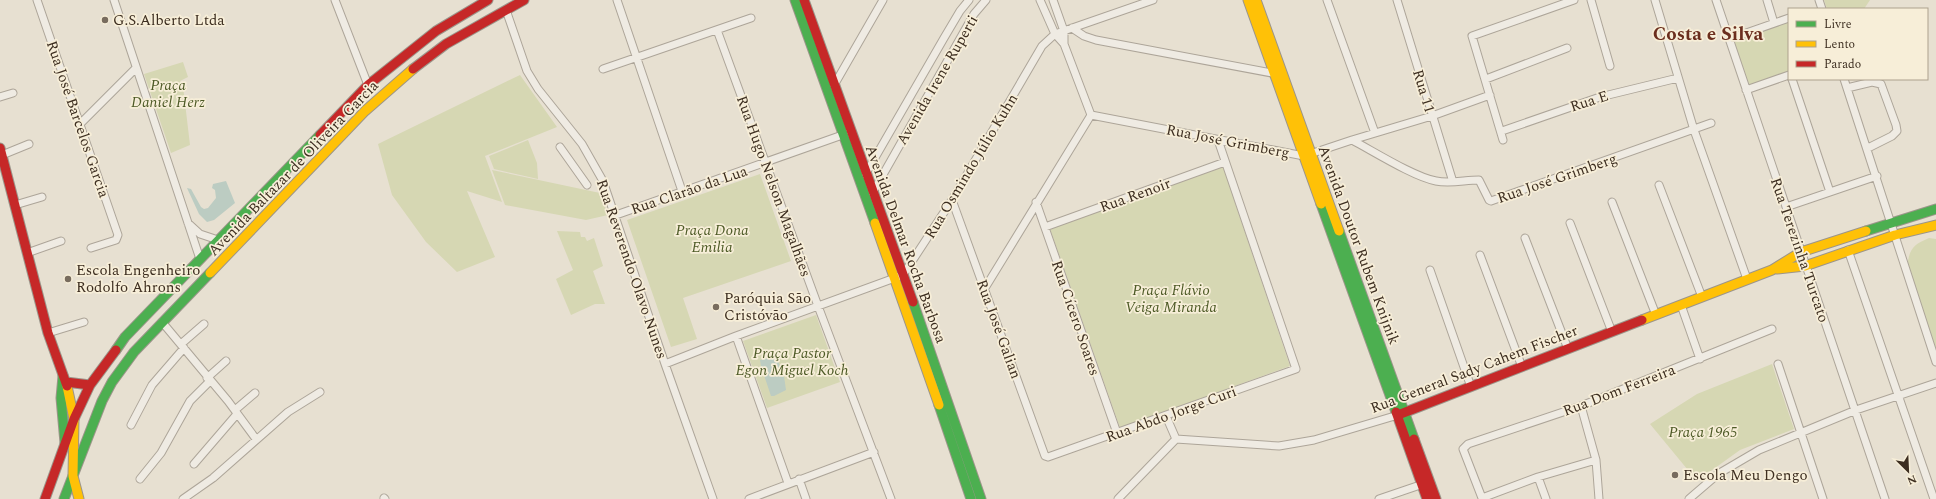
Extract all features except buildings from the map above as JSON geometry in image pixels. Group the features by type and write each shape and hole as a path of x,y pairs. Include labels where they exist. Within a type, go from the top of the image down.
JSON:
{"street":[{"name":"Rua José Barcelos Garcia","path":"37,0 112,216 118,238 91,248"},
{"path":"114,0 200,259"},
{"path":"335,0 368,85"},
{"name":"Avenida Baltazar de Oliveira Garcia","path":"45,499 74,419 90,385 125,337 368,85 436,31 488,0"},
{"name":"Avenida Baltazar de Oliveira Garcia","path":"64,499 92,424 112,382 134,352 365,111 405,76 446,44 524,0"},
{"path":"617,0 682,191"},
{"name":"Avenida Delmar Rocha Barbosa","path":"795,0 829,96 865,174 872,193 971,499"},
{"name":"Avenida Delmar Rocha Barbosa","path":"804,0 835,84 867,205 899,277 981,499"},
{"path":"829,96 883,0"},
{"name":"Avenida Irene Ruperti","path":"860,183 960,11 969,0"},
{"name":"Avenida Irene Ruperti","path":"867,205 872,193 974,14 986,0"},
{"path":"984,288 1091,115 1064,44 1056,34 1040,0"},
{"path":"1053,0 1064,31 1064,44"},
{"name":"Rua Osmindo Júlio Kuhn","path":"899,277 952,200 1042,46 1056,34 1153,0"},
{"name":"Avenida Doutor Rubem Knijnik","path":"1248,0 1279,74"},
{"name":"Avenida Doutor Rubem Knijnik","path":"1256,0 1279,74 1342,253 1426,483 1436,499"},
{"path":"1327,0 1375,133"},
{"name":"Rua 11","path":"1396,0 1453,182"},
{"path":"1503,140 1502,131 1472,36 1574,0"},
{"path":"1592,0 1610,66"},
{"path":"1655,0 1694,130 1747,279"},
{"name":"Rua Terezinha Turcato","path":"1716,0 1885,499"},
{"path":"1767,0 1774,23"},
{"name":"Rua Reverendo Olavo Nunes","path":"506,10 527,71 543,95 582,144 603,181 616,214 665,364 713,499"},
{"path":"603,69 751,18"},
{"path":"1729,39 1788,18"},
{"path":"1072,28 1084,36 1096,40 1279,74"},
{"name":"Rua Hugo Nelson Magalhães","path":"718,30 765,164 891,499"},
{"path":"944,38 956,46"},
{"path":"1486,79 1567,48"},
{"path":"80,124 136,68"},
{"path":"1746,90 1788,75"},
{"name":"Rua E","path":"1502,131 1600,97 1678,78"},
{"path":"1792,80 1830,192"},
{"path":"1844,80 1868,148 1936,362"},
{"path":"1847,88 1872,82 1881,84 1896,125 1897,131 1892,136 1868,148"},
{"path":"0,97 13,92"},
{"path":"1352,140 1432,116 1490,95"},
{"name":"Rua José Grimberg","path":"1091,115 1218,140 1307,154 1352,140 1418,175 1435,181 1453,182 1479,180 1489,200 1494,201 1711,123"},
{"path":"894,125 907,131"},
{"name":"Rua Clarão da Lua","path":"616,214 765,164 847,134"},
{"path":"1218,140 1226,162"},
{"path":"29,144 1,152 48,333 64,379 74,419 73,476 79,499"},
{"path":"560,147 587,184"},
{"name":"Rua Renoir","path":"1045,227 1226,162"},
{"name":"Rua Abdo Jorge Curi","path":"1046,458 1296,369 1226,162"},
{"path":"1786,207 1877,176"},
{"path":"1659,185 1702,297"},
{"path":"15,205 42,197"},
{"name":"Rua José Galian","path":"952,200 1046,458"},
{"name":"Rua Cícero Soares","path":"1036,202 1117,433"},
{"path":"1612,202 1656,315"},
{"path":"1772,270 1801,252 1891,222 1936,209"},
{"path":"187,221 200,234 218,240"},
{"path":"1570,223 1612,332"},
{"path":"1772,270 1806,266 1848,250 1895,235 1934,226"},
{"path":"1526,238 1568,349"},
{"path":"27,254 61,241"},
{"path":"1848,250 1934,499"},
{"path":"1480,255 1522,367"},
{"path":"1430,270 1471,387"},
{"name":"Rua General Sady Cahem Fischer","path":"1176,439 1259,446 1278,446 1314,440 1401,414 1772,270"},
{"path":"665,364 736,336 899,277"},
{"path":"1681,305 1700,359"},
{"path":"48,333 84,322"},
{"path":"162,322 183,346 256,439"},
{"path":"131,425 152,386 183,346 204,324"},
{"name":"Rua Dom Ferreira","path":"1480,498 1463,449 1464,446 1581,406 1772,329"},
{"path":"736,336 788,483"},
{"path":"140,479 161,453 190,401 226,361"},
{"path":"1778,364 1823,499"},
{"path":"64,379 90,385"},
{"path":"64,379 60,398 65,445"},
{"path":"1689,499 1718,474 1759,450 1856,410 1936,383"},
{"path":"183,499 213,478 288,412 320,392"},
{"path":"194,464 236,412 255,393"},
{"path":"1581,406 1596,460 1599,499"},
{"path":"1118,499 1176,439 1166,416"},
{"path":"749,499 788,483 874,452"},
{"path":"1480,498 1538,477 1596,460"},
{"path":"1538,477 1546,499"},
{"path":"799,479 806,499"},
{"path":"1379,499 1426,483"},
{"name":"Avenida Doutor Rubem Knijnik","path":"1426,483 1427,499"}],"green space":[{"path":"1824,0 1870,0 1865,8 1827,8"},
{"path":"1788,20 1788,72 1748,86 1732,39"},
{"name":"Praça Daniel Herz","path":"183,62 188,77 180,81 183,86 190,145 171,153 144,74"},
{"path":"520,75 557,127 485,156 502,202 467,191 495,257 457,272 426,242 392,195 378,144"},
{"path":"528,140 537,163 538,179 494,169 489,156"},
{"name":"Praça Flávio Veiga Miranda","path":"1223,167 1290,366 1120,428 1050,229"},
{"path":"492,170 600,193 608,215 586,220 505,205"},
{"name":"Praça Dona Emilia","path":"760,174 791,261 683,298 697,339 671,347 627,220"},
{"path":"557,231 580,232 581,237 585,237 587,241 594,238 603,266 593,271 605,304 595,304 571,315 556,279 573,270"},
{"path":"1929,238 1936,239 1936,353 1907,268 1912,249 1919,243"},
{"name":"Praça Pastor Egon Miguel Koch","path":"816,315 840,382 767,408 743,341"},
{"name":"Praça 1965","path":"1772,364 1794,429 1740,450 1697,481 1650,424 1697,394"}],"shaded area":[{"path":"226,181 235,203 214,220 207,222 199,214 187,188 191,189 201,207 204,209 208,208 216,198 215,190 212,188 213,184"},
{"path":"776,356 784,376 786,390 771,396 760,360"}],"traffic: fast":[{"path":"795,0 875,223"},
{"path":"116,350 125,337 320,135"},
{"path":"1321,204 1396,412"},
{"path":"1866,231 1936,209"},
{"path":"1339,231 1414,439"},
{"path":"64,499 102,401 112,382 134,352 210,273"},
{"path":"913,302 981,499"},
{"path":"63,376 61,398 65,443"},
{"path":"939,405 971,499"}],"traffic: slow":[{"path":"1248,0 1321,204"},
{"path":"1256,0 1339,231"},
{"path":"210,273 365,111 413,69"},
{"path":"875,223 939,405"},
{"path":"1777,269 1805,266 1895,235 1936,225"},
{"path":"1642,320 1772,270 1801,252 1866,231"},
{"path":"67,386 74,419 73,476 79,499"}],"traffic: jam":[{"path":"320,135 368,85 436,31 488,0"},
{"path":"413,69 446,44 524,0"},
{"path":"804,0 913,302"},
{"path":"0,148 48,333 67,386"},
{"path":"1398,415 1642,320"},
{"path":"45,499 74,419 90,385 116,350"},
{"path":"66,382 90,385"},
{"path":"1396,412 1427,499"},
{"path":"1414,439 1436,499"}],"place":[{"name":"G.S.Alberto Ltda","path":"105,20"},
{"name":"Escola Engenheiro Rodolfo Ahrons","path":"68,279"},
{"name":"Paróquia São Cristóvão","path":"716,307"},
{"name":"Escola Meu Dengo","path":"1675,475"}],"district":[{"name":"Costa e Silva","path":"1708,33"}]}
